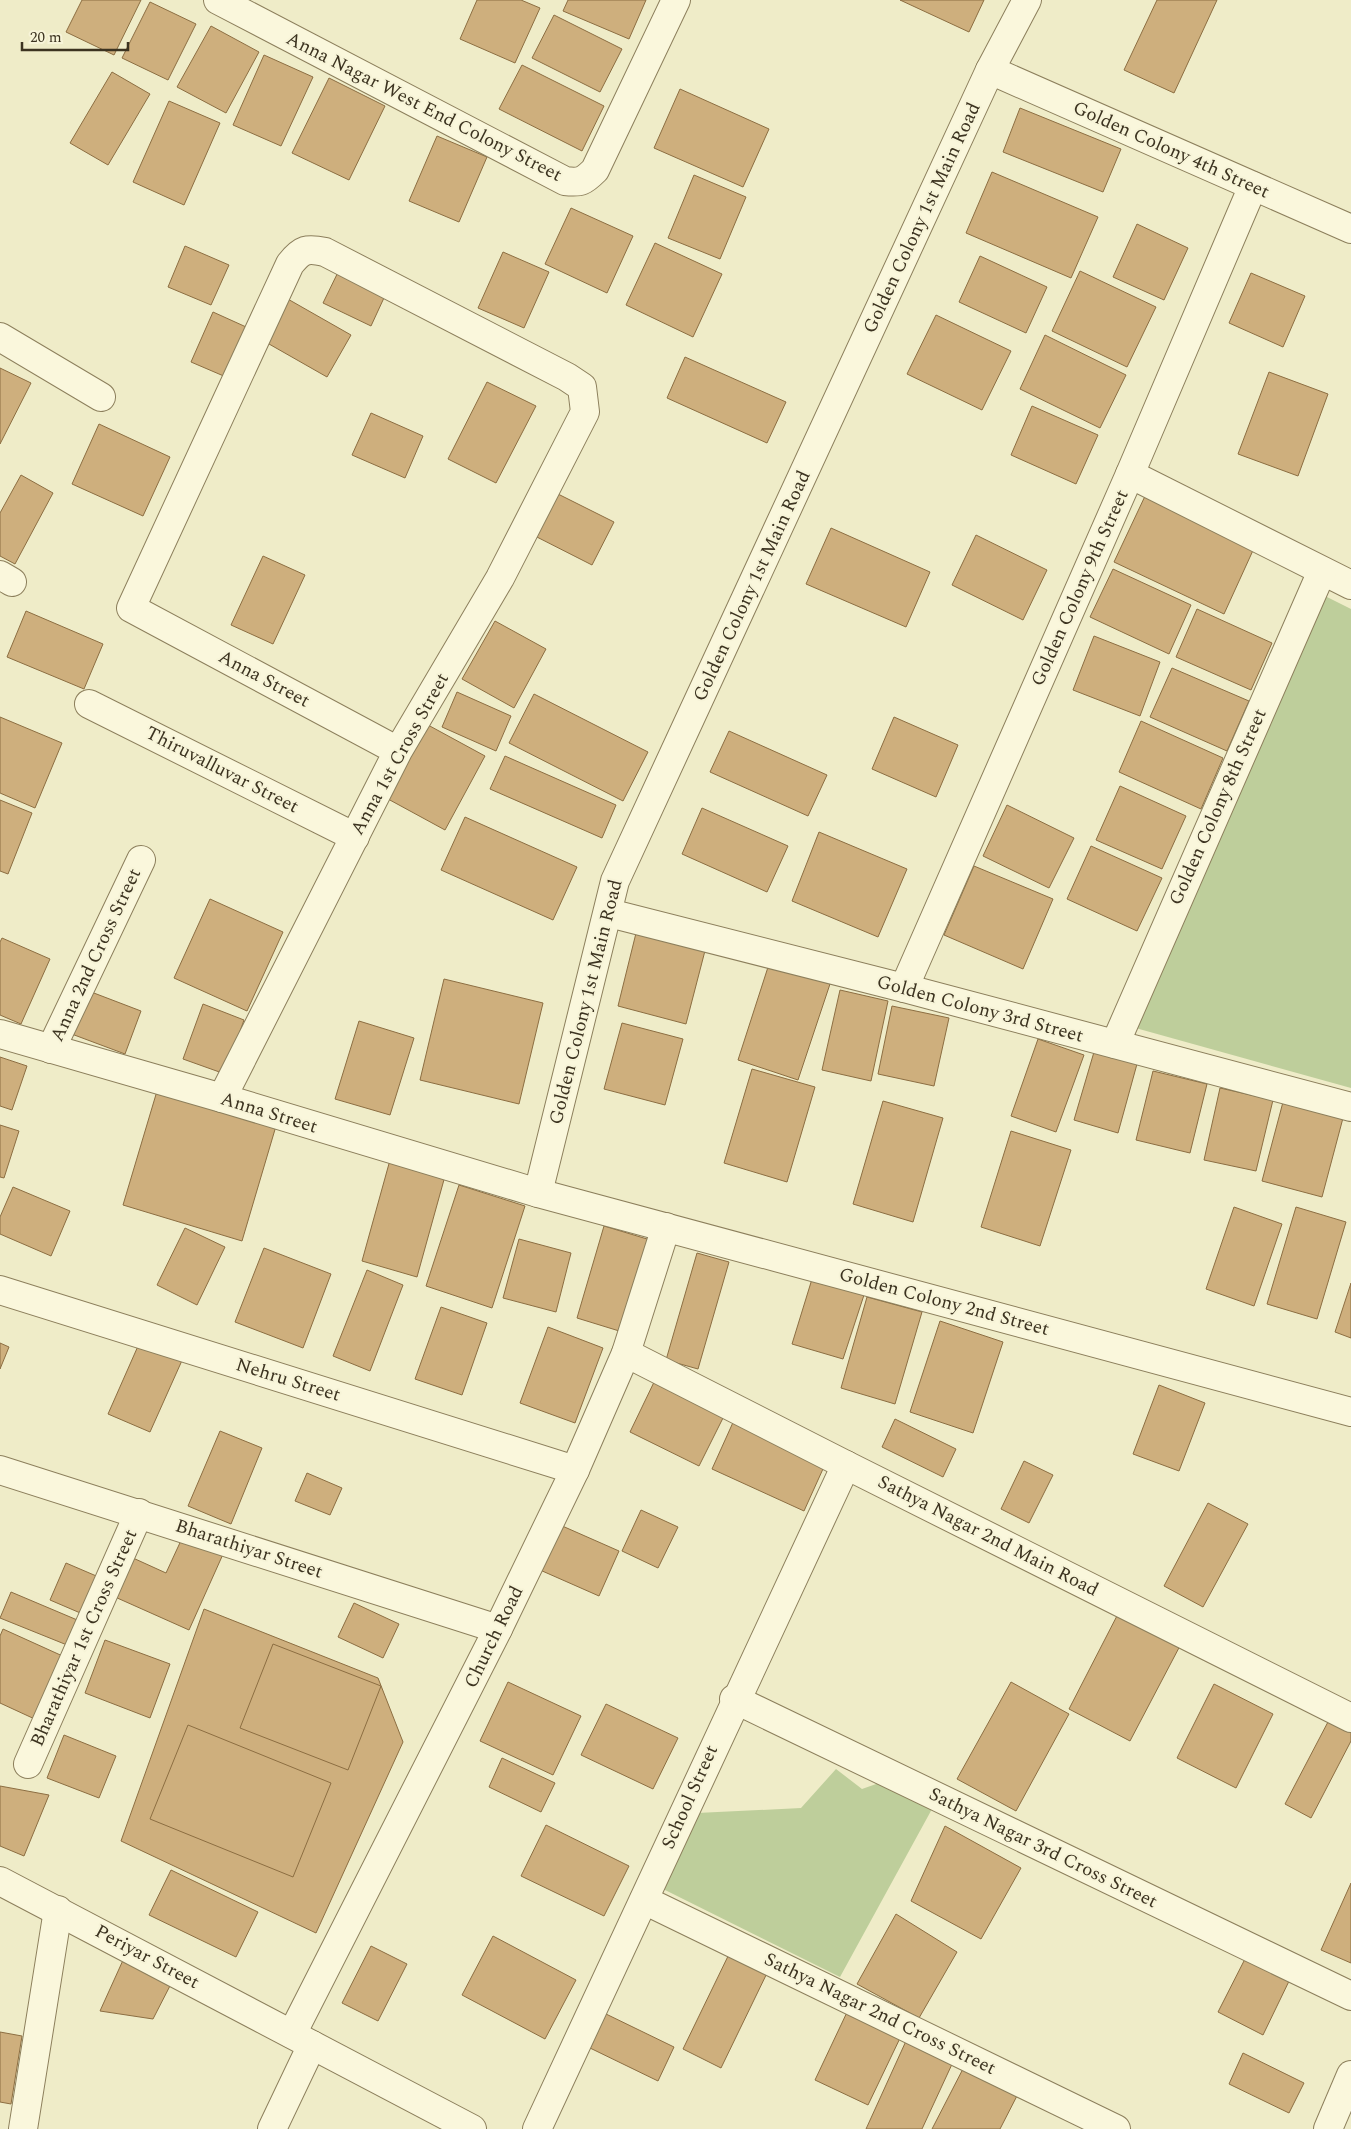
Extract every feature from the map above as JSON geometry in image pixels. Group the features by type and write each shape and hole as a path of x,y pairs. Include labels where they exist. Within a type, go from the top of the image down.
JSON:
{"street":[{"name":"Anna Nagar West End Colony Street","path":"218,0 566,181 578,182 586,179 596,170 676,0"},
{"name":"Golden Colony 1st Main Road","path":"538,1193 616,881 990,70 1027,0"},
{"name":"Golden Colony 4th Street","path":"990,70 1351,229"},
{"name":"Golden Colony 9th Street","path":"904,988 1130,474 1253,186"},
{"name":"Anna Street","path":"398,751 130,608 290,264 300,252 312,249 325,252 567,377 582,387 585,412"},
{"path":"0,337 101,397"},
{"name":"Anna 1st Cross Street","path":"222,1098 398,751 500,578 585,412"},
{"path":"1130,474 1351,585"},
{"name":"Golden Colony 8th Street","path":"1115,1044 1322,571"},
{"name":"Thiruvalluvar Street","path":"89,704 354,837"},
{"name":"Anna 2nd Cross Street","path":"52,1049 141,860"},
{"name":"Golden Colony 3rd Street","path":"609,913 904,988 1351,1106"},
{"name":"Anna Street","path":"0,1034 222,1098 538,1193"},
{"name":"Golden Colony 2nd Street","path":"538,1193 1351,1412"},
{"name":"Church Road","path":"272,2129 302,2040 575,1470 626,1353 666,1227"},
{"name":"Nehru Street","path":"0,1290 575,1470"},
{"name":"Sathya Nagar 2nd Main Road","path":"626,1353 1351,1718"},
{"name":"School Street","path":"537,2129 644,1900 734,1699 846,1465"},
{"name":"Bharathiyar Street","path":"0,1470 140,1513 498,1629"},
{"name":"Bharathiyar 1st Cross Street","path":"28,1764 140,1513"},
{"name":"Sathya Nagar 3rd Cross Street","path":"734,1699 1351,1996"},
{"name":"Periyar Street","path":"0,1881 472,2129"},
{"name":"Sathya Nagar 2nd Cross Street","path":"644,1900 1116,2129"},
{"path":"23,2129 58,1910"},
{"path":"1328,2129 1351,2075"}],"green space":[{"path":"1321,594 1351,609 1351,1088 1132,1027"},
{"path":"836,1769 862,1789 879,1783 932,1809 840,1977 661,1888 697,1813 801,1808"}],"building":[{"path":"82,0 141,0 114,55 66,32"},
{"path":"477,0 521,0 540,8 515,63 460,39"},
{"path":"568,0 646,0 629,39 563,11"},
{"path":"900,0 984,0 969,32"},
{"path":"1157,0 1217,0 1174,93 1124,70"},
{"path":"150,2 196,24 168,80 122,58"},
{"path":"554,15 622,49 600,92 532,58"},
{"path":"211,26 259,52 226,113 177,87"},
{"path":"264,55 313,77 281,146 233,125"},
{"path":"522,65 604,106 582,151 499,109"},
{"path":"112,72 150,94 108,165 70,143"},
{"path":"329,78 385,106 349,180 292,153"},
{"path":"680,89 769,129 743,187 654,148"},
{"path":"169,101 220,123 184,205 133,182"},
{"path":"1020,108 1121,149 1103,192 1003,152"},
{"path":"437,136 487,157 459,222 409,201"},
{"path":"992,172 1098,217 1071,278 966,233"},
{"path":"694,175 746,197 720,259 668,238"},
{"path":"571,208 633,236 607,293 545,264"},
{"path":"1137,224 1188,248 1164,300 1113,277"},
{"path":"655,243 722,274 693,337 626,305"},
{"path":"185,246 229,265 211,305 168,287"},
{"path":"503,252 549,272 524,328 478,308"},
{"path":"980,256 1047,287 1026,333 959,302"},
{"path":"342,264 389,287 371,326 323,303"},
{"path":"1080,271 1156,307 1127,367 1052,331"},
{"path":"1251,273 1305,296 1283,347 1229,323"},
{"path":"286,298 351,335 327,377 262,340"},
{"path":"213,312 255,331 233,380 191,362"},
{"path":"936,315 1011,351 982,410 907,374"},
{"path":"1045,335 1126,375 1100,428 1020,389"},
{"path":"685,357 786,402 767,443 667,398"},
{"path":"0,368 31,383 0,444"},
{"path":"1269,372 1328,394 1298,476 1238,454"},
{"path":"487,382 536,406 496,483 448,459"},
{"path":"1032,406 1098,435 1076,484 1011,455"},
{"path":"371,413 423,436 405,478 352,455"},
{"path":"99,424 170,457 143,516 72,484"},
{"path":"21,475 53,493 15,564 0,556 0,513"},
{"path":"550,490 614,522 592,565 529,533"},
{"path":"1146,494 1255,546 1224,614 1114,562"},
{"path":"831,528 930,572 906,627 806,584"},
{"path":"976,535 1047,570 1023,620 952,585"},
{"path":"263,556 305,575 273,644 231,625"},
{"path":"1113,569 1191,605 1169,654 1090,617"},
{"path":"1197,609 1272,643 1251,690 1176,657"},
{"path":"26,611 103,644 84,689 7,657"},
{"path":"495,621 546,649 514,708 462,679"},
{"path":"1094,636 1160,662 1140,716 1073,690"},
{"path":"1172,668 1249,701 1227,751 1150,717"},
{"path":"457,692 511,716 496,751 442,727"},
{"path":"534,694 648,752 623,801 509,743"},
{"path":"0,717 62,743 35,808 0,793"},
{"path":"894,717 958,745 936,797 872,769"},
{"path":"1141,721 1223,758 1201,809 1119,772"},
{"path":"428,725 485,756 445,830 388,799"},
{"path":"729,731 827,775 808,816 710,772"},
{"path":"505,756 616,805 602,838 490,789"},
{"path":"1120,786 1186,816 1162,869 1096,840"},
{"path":"0,800 32,813 8,874 0,871"},
{"path":"1007,805 1074,838 1049,888 983,856"},
{"path":"702,808 788,846 767,892 682,854"},
{"path":"465,817 577,867 553,920 441,870"},
{"path":"819,832 907,869 878,937 792,901"},
{"path":"1091,846 1162,878 1137,931 1067,899"},
{"path":"974,866 1053,899 1023,969 944,935"},
{"path":"210,899 283,932 247,1011 174,978"},
{"path":"638,925 707,943 686,1024 618,1006"},
{"path":"2,938 50,959 21,1024 0,1015 0,942"},
{"path":"769,964 830,984 798,1080 738,1060"},
{"path":"444,979 543,1003 519,1104 420,1080"},
{"path":"86,990 141,1011 125,1054 69,1033"},
{"path":"840,990 888,1001 871,1081 822,1070"},
{"path":"203,1004 244,1020 225,1074 183,1059"},
{"path":"892,1006 949,1018 934,1086 878,1074"},
{"path":"359,1021 414,1038 390,1115 335,1099"},
{"path":"622,1023 683,1039 665,1105 604,1089"},
{"path":"1038,1039 1084,1055 1056,1132 1011,1116"},
{"path":"1094,1052 1137,1064 1118,1133 1074,1120"},
{"path":"0,1057 27,1066 12,1110 0,1106"},
{"path":"752,1069 815,1087 787,1182 724,1163"},
{"path":"1153,1071 1207,1084 1190,1153 1136,1140"},
{"path":"1220,1088 1273,1100 1256,1171 1204,1160"},
{"path":"157,1091 276,1126 242,1241 123,1205"},
{"path":"883,1101 943,1118 913,1222 853,1204"},
{"path":"1283,1102 1343,1118 1322,1197 1262,1181"},
{"path":"0,1125 19,1131 4,1178 0,1177"},
{"path":"1011,1131 1071,1150 1040,1246 981,1227"},
{"path":"390,1160 445,1176 417,1277 362,1261"},
{"path":"459,1185 525,1206 492,1308 426,1286"},
{"path":"13,1187 70,1211 51,1256 0,1234 0,1217"},
{"path":"1234,1207 1282,1224 1254,1306 1206,1289"},
{"path":"1296,1207 1346,1222 1317,1319 1267,1304"},
{"path":"604,1226 657,1242 629,1334 577,1318"},
{"path":"185,1228 225,1247 197,1305 157,1285"},
{"path":"519,1239 571,1253 556,1312 503,1298"},
{"path":"264,1248 331,1274 303,1348 235,1322"},
{"path":"697,1253 729,1262 698,1369 666,1360"},
{"path":"367,1270 403,1285 370,1371 333,1356"},
{"path":"812,1279 864,1295 843,1359 792,1344"},
{"path":"1351,1283 1351,1338 1335,1332"},
{"path":"867,1297 922,1312 895,1404 841,1388"},
{"path":"441,1307 487,1323 462,1395 415,1379"},
{"path":"940,1321 1003,1342 973,1433 910,1412"},
{"path":"548,1327 603,1348 575,1423 520,1403"},
{"path":"142,1337 184,1356 150,1432 108,1414"},
{"path":"0,1343 9,1347 0,1369"},
{"path":"656,1378 726,1412 699,1466 630,1432"},
{"path":"1159,1385 1205,1403 1179,1471 1133,1454"},
{"path":"735,1418 827,1460 804,1511 712,1469"},
{"path":"895,1419 956,1449 943,1477 882,1447"},
{"path":"220,1431 262,1448 231,1524 188,1506"},
{"path":"1024,1461 1053,1475 1029,1523 1001,1509"},
{"path":"307,1473 342,1488 330,1515 295,1501"},
{"path":"1208,1503 1248,1524 1203,1607 1164,1586"},
{"path":"641,1510 678,1527 658,1568 622,1551"},
{"path":"560,1525 619,1551 599,1596 540,1570"},
{"path":"184,1534 224,1552 189,1630 115,1597 133,1558 166,1573"},
{"path":"66,1563 108,1581 92,1618 50,1600"},
{"path":"11,1592 82,1622 72,1647 0,1618"},
{"path":"354,1603 399,1624 383,1658 338,1637"},
{"path":"204,1609 378,1678 403,1742 316,1933 121,1841"},
{"path":"1120,1610 1182,1642 1130,1741 1069,1709"},
{"path":"3,1629 67,1658 39,1721 0,1703 0,1636"},
{"path":"105,1640 170,1664 150,1718 85,1693"},
{"path":"273,1644 381,1686 348,1770 240,1728"},
{"path":"508,1682 581,1716 553,1775 480,1741"},
{"path":"1011,1682 1069,1714 1016,1811 957,1779"},
{"path":"1214,1684 1273,1714 1236,1788 1177,1758"},
{"path":"606,1704 678,1738 653,1789 581,1755"},
{"path":"1329,1720 1351,1731 1351,1741 1311,1818 1285,1804"},
{"path":"188,1725 331,1783 293,1877 150,1819"},
{"path":"64,1735 116,1756 99,1798 47,1778"},
{"path":"502,1758 555,1783 541,1812 489,1787"},
{"path":"0,1786 49,1795 24,1856 0,1846"},
{"path":"546,1825 629,1866 604,1916 521,1876"},
{"path":"945,1826 1021,1868 981,1939 911,1901"},
{"path":"171,1870 258,1912 236,1957 149,1915"},
{"path":"1351,1883 1351,1963 1321,1950"},
{"path":"896,1914 957,1952 919,2018 857,1984"},
{"path":"493,1936 576,1980 545,2039 462,1995"},
{"path":"371,1946 407,1964 378,2021 342,2003"},
{"path":"731,1950 769,1969 721,2068 683,2049"},
{"path":"1247,1955 1291,1977 1263,2035 1218,2012"},
{"path":"124,1958 173,1980 153,2019 100,2011"},
{"path":"849,2008 902,2034 868,2105 815,2080"},
{"path":"606,2014 674,2047 658,2081 590,2048"},
{"path":"0,2032 22,2036 11,2104 0,2102"},
{"path":"906,2041 953,2062 922,2129 866,2129"},
{"path":"1243,2053 1304,2083 1289,2113 1229,2084"},
{"path":"966,2063 1020,2090 1000,2129 932,2129"}]}
